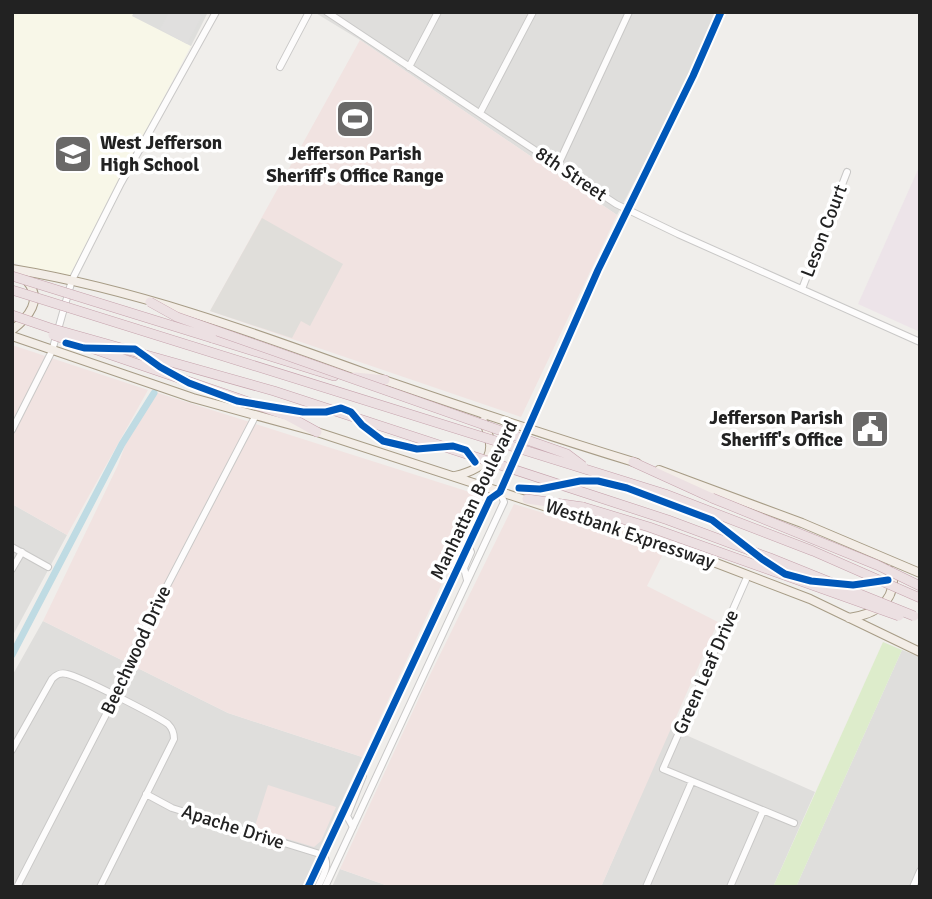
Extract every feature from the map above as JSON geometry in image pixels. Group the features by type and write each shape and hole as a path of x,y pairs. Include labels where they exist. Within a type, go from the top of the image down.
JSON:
{"highway":[{"path":"14,272 331,375 385,380"},
{"path":"12,290 665,494 751,526 920,598"},
{"path":"150,302 177,317 567,454 590,471"},
{"path":"12,317 24,325 258,410 288,416 317,432"},
{"name":"Westbank Expressway","path":"12,317 274,391 668,520 917,618"},
{"path":"633,462 712,498 877,565 920,586"},
{"path":"527,499 583,507 727,554 897,616 917,618"}],"main road":[{"path":"14,272 72,280 215,321 480,414 681,477 802,523 920,573"},
{"path":"12,330 29,316 34,293 31,284 14,272"},
{"path":"12,337 193,398 258,410"},
{"path":"455,476 479,468 489,455 489,437 480,414"},
{"name":"Westbank Expressway","path":"317,432 608,525 748,575 810,599 920,652"},
{"path":"849,618 869,615 877,610 893,587 889,569 878,555"}],"street":[{"path":"12,430 52,351 72,280 121,183 216,12"},
{"path":"280,67 309,12"},
{"name":"8th Street","path":"327,12 628,209 920,342"},
{"path":"410,67 438,12"},
{"path":"480,113 533,12"},
{"path":"558,165 629,12"},
{"name":"Manhattan Boulevard","path":"308,887 490,499 500,492 721,12"},
{"name":"Leson Court","path":"802,289 847,172"},
{"name":"Beechwood Drive","path":"15,886 115,697 132,653 258,410"},
{"name":"Manhattan Boulevard","path":"325,887 504,502 500,492"},
{"path":"467,580 464,568 471,550 468,546"},
{"path":"12,547 48,567"},
{"path":"12,569 22,552"},
{"name":"Green Leaf Drive","path":"692,780 663,769 748,575"},
{"path":"12,750 52,678 60,673 71,675 115,697 166,723 171,729 174,739 100,887"},
{"path":"353,827 347,816 361,783 362,771"},
{"path":"646,887 692,780 794,824"},
{"name":"Apache Drive","path":"146,794 184,812 323,855"},
{"path":"730,887 763,811"},
{"path":"318,887 326,866 323,855"},
{"path":"913,887 920,871"}],"shaded area":[{"name":"West Jefferson High School","path":"12,12 134,12 133,16 191,46 67,281 12,262"},
{"path":"134,12 208,12 191,46 132,16"},
{"path":"169,12 196,12 202,16 187,44 160,29"},
{"path":"314,12 724,12 617,215 360,40"},
{"path":"360,40 617,215 521,417 210,311"},
{"path":"920,165 920,332 858,304"},
{"path":"262,218 343,264 310,326 301,321 292,338 210,311"},
{"path":"12,345 148,390 67,535 12,504"},
{"path":"155,392 482,496 362,757 228,713 43,621 118,465 127,440"},
{"path":"12,504 67,535 12,637"},
{"path":"514,504 665,550 647,586 718,622 601,887 391,887 340,869 425,685"},
{"path":"43,621 228,713 362,757 302,887 12,887 12,676"},
{"path":"902,650 920,657 920,887 796,887"},
{"path":"670,728 815,792 773,887 601,887"},
{"path":"268,785 336,807 321,841 314,847 254,829"},
{"path":"340,869 391,887 332,887"}],"green space":[{"path":"883,642 902,650 796,887 773,887"}],"waterway":[{"path":"12,655 122,444 154,393"}],"cycle path":[{"path":"308,887 490,499 500,492 598,270 693,76 721,12"},
{"path":"66,343 84,348 135,349 189,383 237,401 303,412 326,412 341,408 351,412 362,425 383,441 417,449 453,446 466,450 475,462"},
{"path":"519,488 540,489 580,481 598,481 627,488 712,520 785,574 811,581 853,585 888,580"}],"place":[{"name":"Jefferson Parish Sheriff's Office Range","path":"355,119"},
{"name":"West Jefferson High School","path":"73,154"},
{"name":"Jefferson Parish Sheriff's Office","path":"870,429"}]}
